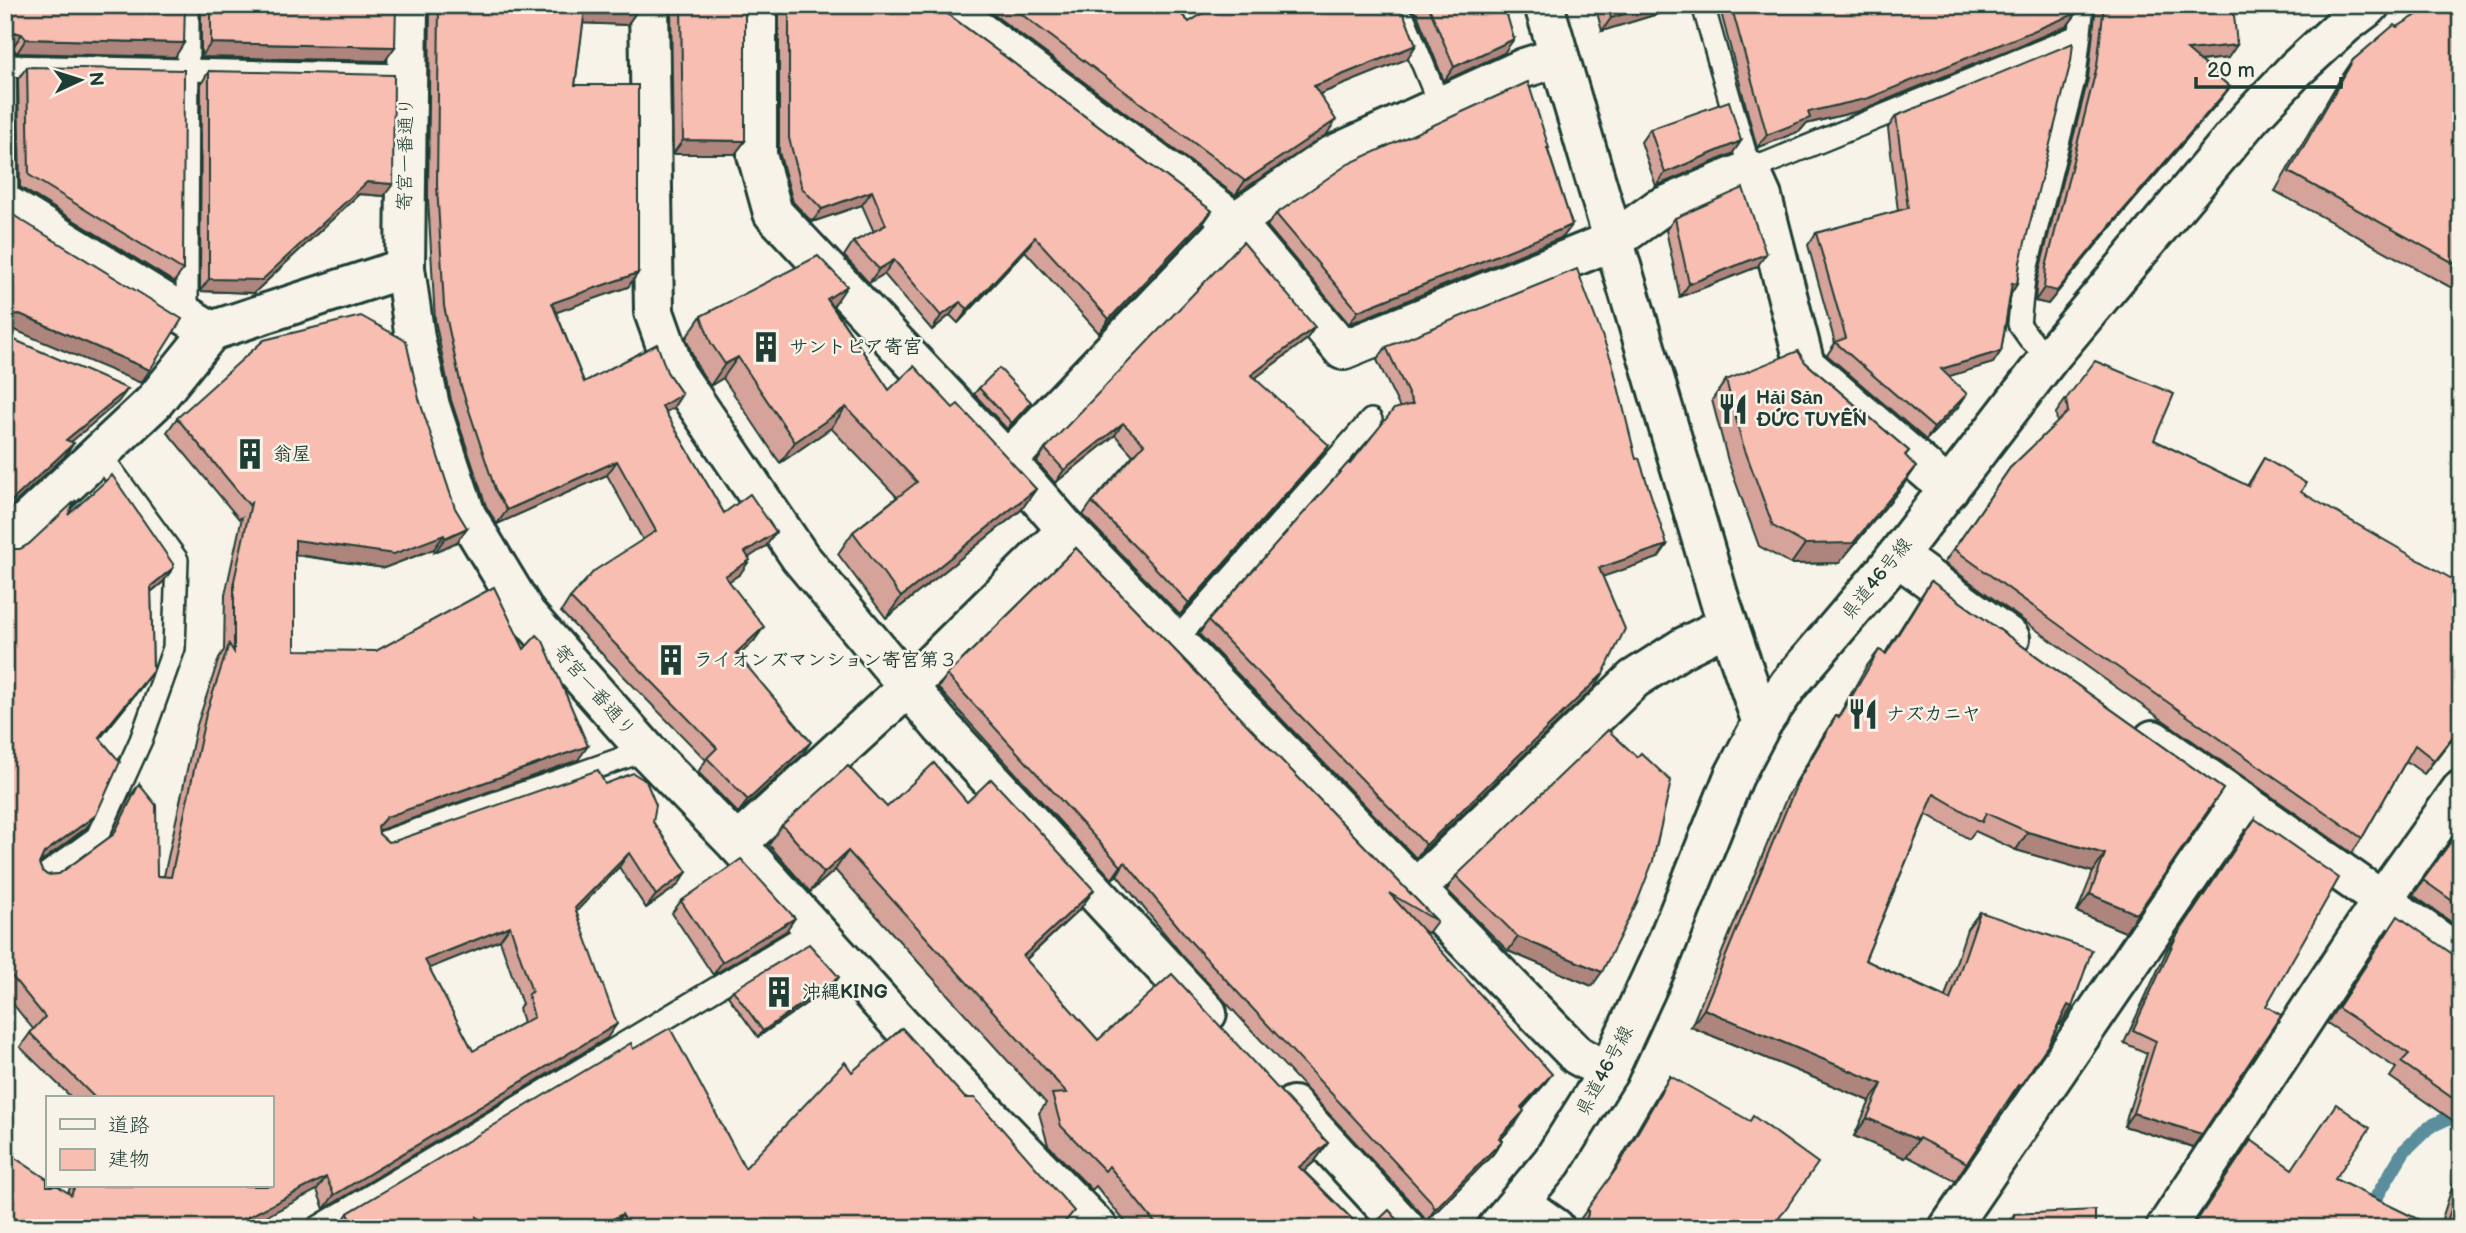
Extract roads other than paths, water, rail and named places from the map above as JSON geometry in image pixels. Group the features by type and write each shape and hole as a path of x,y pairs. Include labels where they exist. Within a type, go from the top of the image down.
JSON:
{"street":[{"name":"寄宮一番通り","path":"408,5 405,268 415,338 430,406 466,515 526,614 646,750 737,844 901,1025 1098,1228"},
{"path":"649,5 654,312 676,374 800,557 941,726 1235,1043"},
{"path":"757,5 757,155 774,213 1007,461 1067,530 1577,1055 1608,1072"},
{"path":"944,5 1235,222 1343,350 1615,240 1658,209 1750,170 1762,197 1805,365 1949,489"},
{"path":"1544,5 1728,625 1762,723"},
{"name":"県道46号線","path":"1509,1215 1552,1163 1608,1072 1661,957 1734,776 1762,723 1789,684 1859,604 2049,358 2249,119 2296,69 2370,5"},
{"path":"1007,461 1235,222 1329,157 1524,68 1559,57"},
{"path":"6,205 199,324"},
{"path":"10,531 99,453 199,324 405,268"},
{"path":"737,844 909,686 1067,530"},
{"path":"1897,556 2034,655"},
{"path":"1416,889 1634,679 1684,647 1728,625"},
{"path":"2122,719 2461,956"},
{"path":"2166,1228 2381,902 2461,790"},
{"path":"1949,1228 2241,801"},
{"path":"1273,1084 1405,1228"},
{"path":"1509,1215 1555,1228"}],"lane":[{"path":"188,5 188,70 199,324"},
{"path":"1703,5 1750,170 2080,35"},
{"path":"2049,358 2019,324 2024,278 2075,76 2083,5"},
{"path":"1405,20 1440,107"},
{"path":"5,59 6,205"},
{"path":"5,66 407,75"},
{"path":"1175,641 1371,420"},
{"path":"42,877 97,837 141,740 174,648 177,560 99,453"},
{"path":"381,843 646,750"},
{"path":"317,1228 813,930"}],"waterway":[{"path":"2358,1228 2404,1151 2429,1127 2461,1112"}],"place":[{"name":"サントピア寄宮","path":"766,347"},
{"name":"Hải Sản ĐỨC TUYẾN","path":"1733,409"},
{"name":"翁屋","path":"250,454"},
{"name":"ライオンズマンション寄宮第３","path":"671,660"},
{"name":"ナズカニヤ","path":"1863,714"},
{"name":"沖縄KING","path":"779,992"}]}
